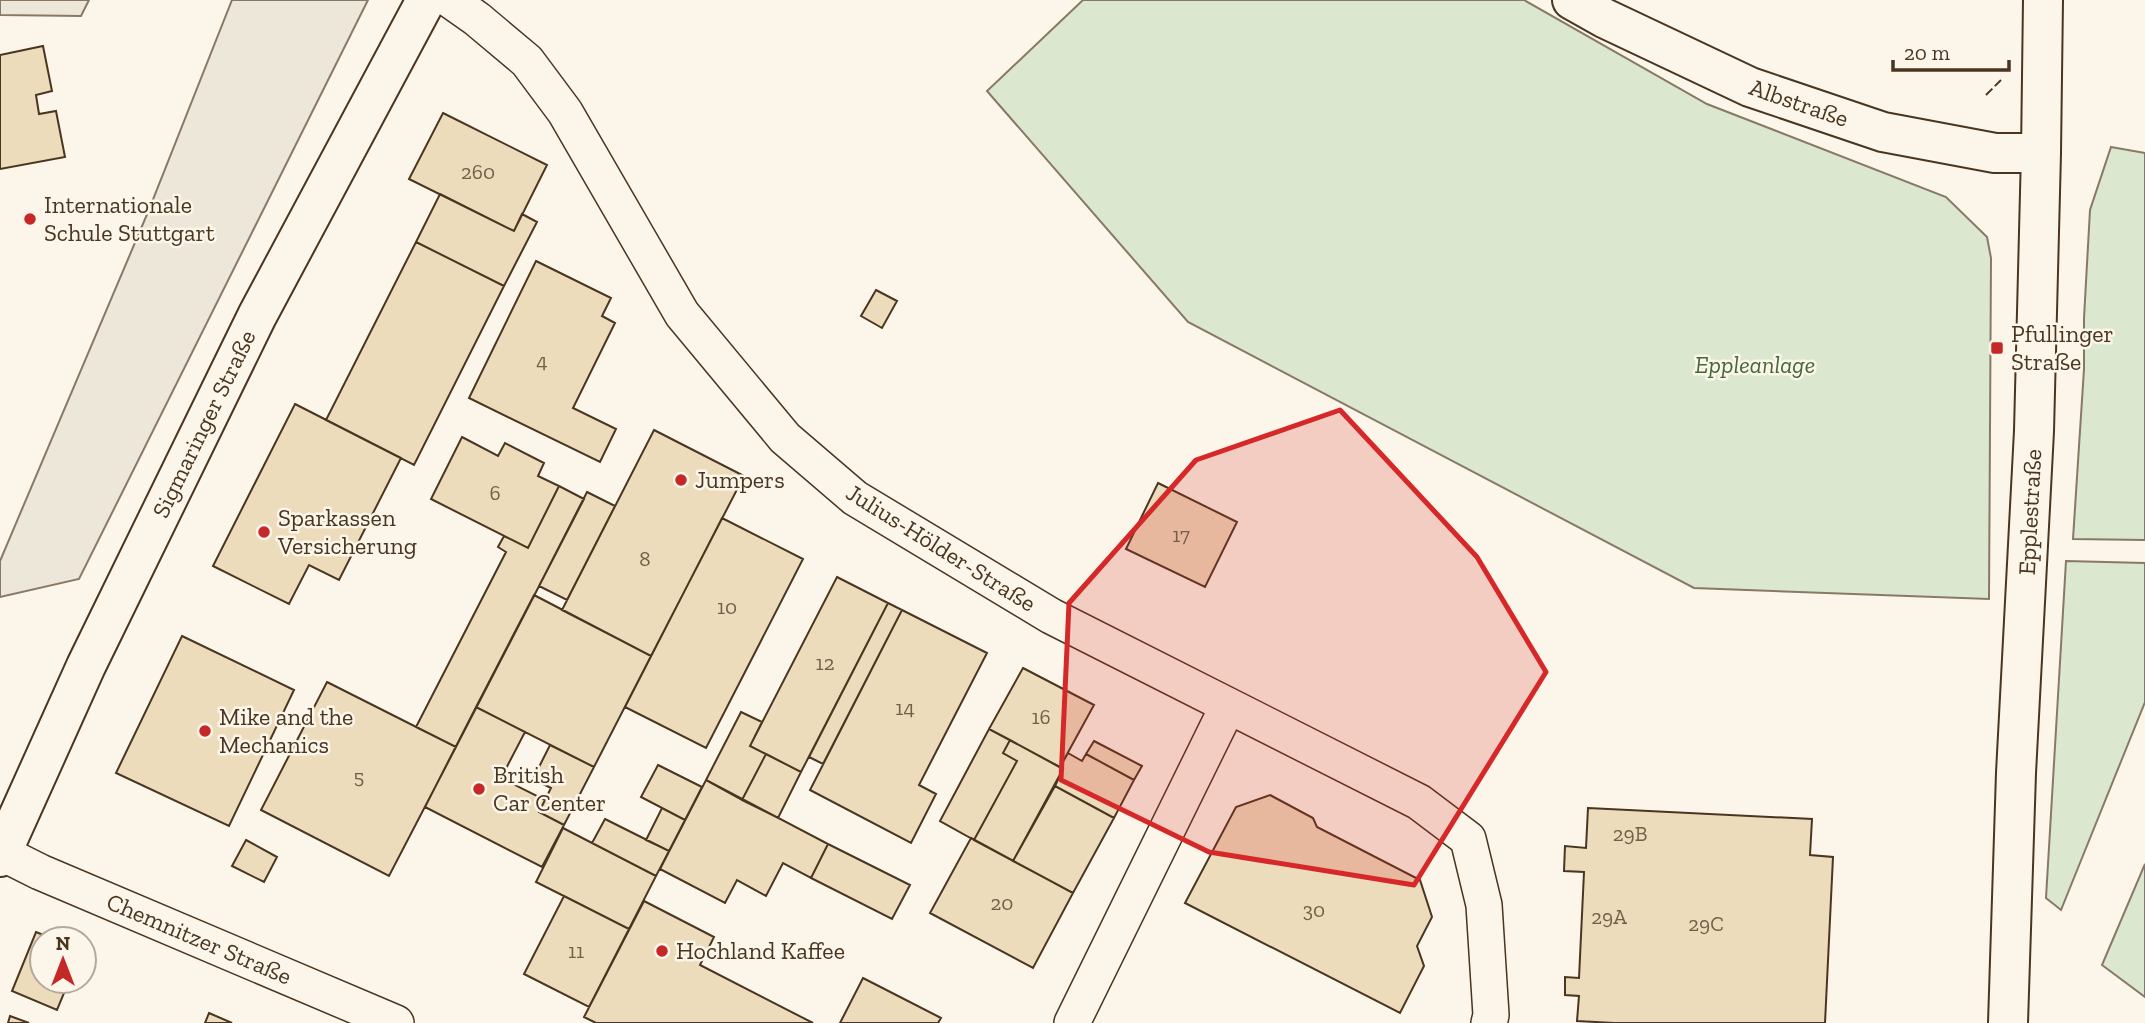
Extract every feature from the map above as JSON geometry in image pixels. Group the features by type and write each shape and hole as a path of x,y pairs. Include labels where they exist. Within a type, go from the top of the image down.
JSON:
{"street":[{"name":"Sigmaringer Straße","path":"1,855 86,666 257,316 426,0"},
{"name":"Julius-Hölder-Straße","path":"450,0 527,61 565,112 682,314 785,438 855,498 1051,617 1419,802 1468,839 1484,905 1491,1015 1489,1023"},
{"name":"Albstraße","path":"1572,0 1750,88 1883,132 1995,153 2042,153"},
{"name":"Epplestraße","path":"2008,1023 2034,431 2042,153 2043,0"},
{"path":"1072,1023 1228,706"},
{"name":"Chemnitzer Straße","path":"1,855 396,1023"}],"highlighted area":[{"path":"1340,410 1477,557 1546,672 1414,885 1209,852 1061,780 1069,603 1196,460"}],"green space":[{"name":"Eppleanlage","path":"1083,0 1524,0 1707,104 1946,197 1987,237 1991,258 1989,599 1694,588 1188,322 987,91"},
{"path":"2111,147 2145,153 2145,540 2073,539 2084,369 2090,210"},
{"path":"2066,561 2145,563 2145,702 2061,910 2046,898"},
{"path":"2145,864 2145,997 2102,965"}],"shaded area":[{"path":"0,0 89,0 81,16 0,15"},
{"path":"232,0 368,0 79,579 0,597 0,561 148,212"}],"building":[{"name":"Internationale Schule Stuttgart","path":"43,46 52,91 36,95 39,114 56,111 65,157 0,169 0,55"},
{"path":"443,113 547,165 514,231 409,179"},
{"path":"440,194 514,231 522,214 537,222 504,286 416,242"},
{"path":"416,242 504,286 414,465 326,420"},
{"path":"536,261 611,298 602,316 615,323 573,408 616,429 600,462 469,398"},
{"path":"876,290 897,301 882,328 861,316"},
{"path":"295,404 401,458 339,580 309,565 289,604 213,566"},
{"path":"654,430 744,476 651,656 562,610"},
{"path":"462,437 498,456 505,443 544,463 538,476 559,486 528,548 431,499"},
{"path":"1158,483 1237,522 1205,587 1126,549"},
{"path":"559,486 584,499 456,747 416,727 506,552 498,547 504,536 528,548"},
{"path":"587,492 615,506 567,600 539,586"},
{"path":"722,518 803,559 706,748 625,707"},
{"path":"837,577 888,603 801,772 750,746"},
{"path":"534,595 651,656 594,767 476,707"},
{"path":"888,603 902,610 823,764 809,757"},
{"path":"902,610 987,653 919,785 936,794 911,843 810,790"},
{"name":"Mike and the Mechanics","path":"182,636 294,690 229,826 116,773"},
{"path":"1023,668 1094,705 1060,767 989,729"},
{"path":"327,682 456,747 389,876 261,810"},
{"name":"British Car Center","path":"476,707 525,732 501,778 545,800 539,812 564,825 542,867 425,807"},
{"path":"741,712 762,722 750,746 766,754 742,800 706,780"},
{"path":"989,729 1010,740 1003,753 1017,761 974,840 940,821"},
{"path":"1010,740 1063,769 1013,861 974,840 1017,761 1003,753"},
{"path":"1094,741 1142,766 1134,780 1086,754"},
{"path":"550,745 594,767 564,825 539,812 551,788 533,779"},
{"path":"1068,753 1082,761 1086,754 1134,780 1114,818 1055,786 1063,769 1060,767"},
{"path":"766,754 801,772 778,818 742,800"},
{"path":"658,765 702,787 685,820 641,797"},
{"path":"706,780 828,844 811,878 783,863 766,896 737,880 725,903 660,869"},
{"path":"1055,786 1114,818 1073,893 1013,861"},
{"path":"1270,795 1313,818 1317,827 1420,880 1432,917 1417,946 1424,966 1400,1013 1185,903 1236,807"},
{"path":"662,808 685,820 669,851 646,840"},
{"path":"1588,808 1812,819 1810,855 1833,857 1825,1023 1577,1021 1579,996 1565,995 1565,977 1579,978 1584,872 1564,871 1565,846 1586,848"},
{"path":"605,819 669,851 656,876 592,843"},
{"path":"563,828 656,876 629,929 536,882"},
{"path":"971,838 1073,893 1033,968 930,913"},
{"path":"246,840 277,857 264,882 232,866"},
{"path":"828,844 910,885 892,919 811,878"},
{"path":"564,896 629,929 589,1007 524,974"},
{"name":"Hochland Kaffee","path":"644,901 714,937 700,965 813,1023 596,1023 584,1017"},
{"path":"28,952 28,995 63,995 57,1010 12,991"},
{"path":"863,978 941,1018 938,1023 840,1023"},
{"path":"209,1013 232,1023 205,1023"},
{"path":"10,1016 29,1023 8,1023"}],"fence":[{"path":"1986,95 2001,80"}],"place":[{"name":"Internationale Schule Stuttgart","path":"30,219"},
{"name":"Pfullinger Straße","path":"1997,348"},
{"name":"Jumpers","path":"681,480"},
{"name":"Sparkassen Versicherung","path":"264,532"},
{"name":"Mike and the Mechanics","path":"205,731"},
{"name":"British Car Center","path":"479,789"},
{"name":"Hochland Kaffee","path":"662,951"}]}
